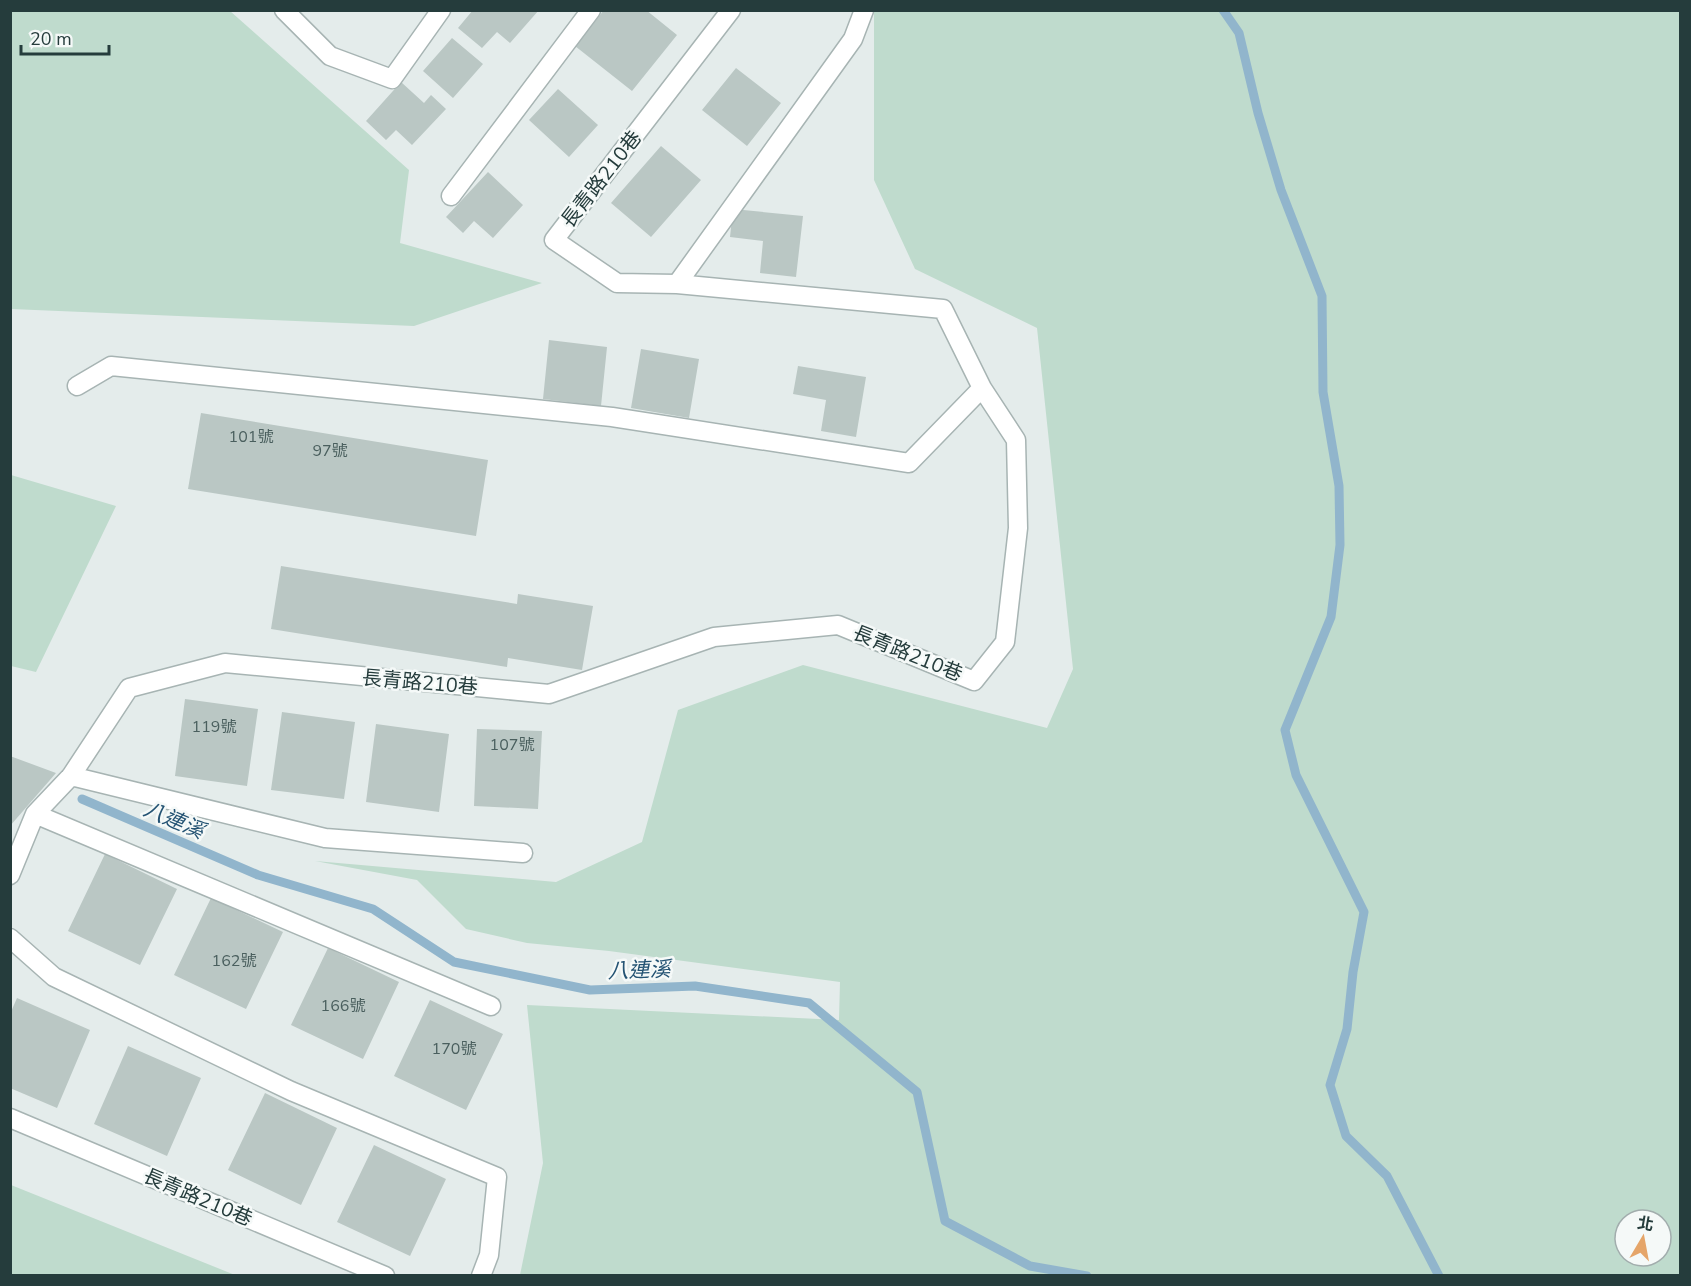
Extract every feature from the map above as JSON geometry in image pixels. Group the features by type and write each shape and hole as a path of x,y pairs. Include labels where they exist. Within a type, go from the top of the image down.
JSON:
{"lane":[{"path":"287,12 330,56 392,79 441,10"},
{"path":"451,195 591,10"},
{"name":"長青路210巷","path":"10,875 35,814 71,776 129,688 225,663 549,694 714,637 838,625 974,681 1005,642 1018,528 1016,440 982,388 943,309 677,284 617,283 554,240 731,10"},
{"path":"677,284 853,39 864,10"},
{"path":"77,386 111,366 612,417 909,463 982,388"},
{"path":"71,776 325,838 523,853"},
{"path":"35,814 491,1006"},
{"path":"10,938 54,977 291,1091 497,1177 489,1255 481,1275"},
{"name":"長青路210巷","path":"10,1118 385,1275"}],"green space":[{"path":"11,10 230,11 409,170 400,243 542,283 414,326 11,309"},
{"path":"874,11 1680,11 1680,1275 520,1275 543,1163 527,1005 839,1020 840,982 609,951 527,943 466,929 417,880 315,861 556,882 642,842 678,710 803,665 1047,728 1073,669 1037,328 915,269 874,180"},
{"path":"11,475 116,506 36,672 11,666"},
{"path":"11,1185 235,1275 11,1275"}],"building":[{"path":"473,10 539,10 510,43 497,32 482,48 458,28"},
{"path":"604,10 646,10 677,35 632,91 575,46"},
{"path":"452,38 483,64 453,98 423,71"},
{"path":"736,68 781,103 747,146 702,110"},
{"path":"401,82 424,103 431,95 446,109 412,145 396,130 386,140 366,121"},
{"path":"558,89 598,125 569,157 529,120"},
{"path":"661,146 701,180 651,237 611,203"},
{"path":"488,172 523,205 493,238 474,221 463,233 446,217"},
{"path":"733,209 803,216 796,277 760,273 763,241 730,237"},
{"path":"549,340 607,347 601,406 543,399"},
{"path":"641,349 699,359 689,418 631,408"},
{"path":"798,366 866,377 856,437 821,431 826,400 793,394"},
{"path":"201,413 488,460 476,536 188,489"},
{"path":"281,566 517,604 518,594 593,606 582,670 508,658 507,667 271,629"},
{"path":"185,699 258,709 247,786 175,776"},
{"path":"282,712 355,722 344,799 271,790"},
{"path":"376,724 449,734 439,812 366,802"},
{"path":"477,729 542,731 538,809 474,806"},
{"path":"10,756 56,773 10,826"},
{"path":"105,854 177,889 140,965 68,931"},
{"path":"211,898 283,932 246,1009 174,975"},
{"path":"328,948 399,982 363,1059 291,1025"},
{"path":"17,998 90,1030 57,1108 10,1088 10,1014"},
{"path":"430,1000 503,1034 466,1110 394,1076"},
{"path":"128,1046 201,1078 167,1156 94,1124"},
{"path":"265,1093 337,1128 301,1205 228,1170"},
{"path":"374,1145 446,1179 410,1256 337,1222"}],"waterway":[{"path":"1223,10 1239,33 1258,113 1281,190 1322,296 1323,392 1339,486 1340,545 1331,617 1285,730 1296,775 1364,912 1353,972 1347,1029 1330,1085 1346,1136 1387,1176 1439,1276"},
{"name":"八連溪","path":"82,799 258,875 373,909 454,962 590,990 695,986 809,1003 917,1092 945,1221 1030,1266 1087,1276"}]}
